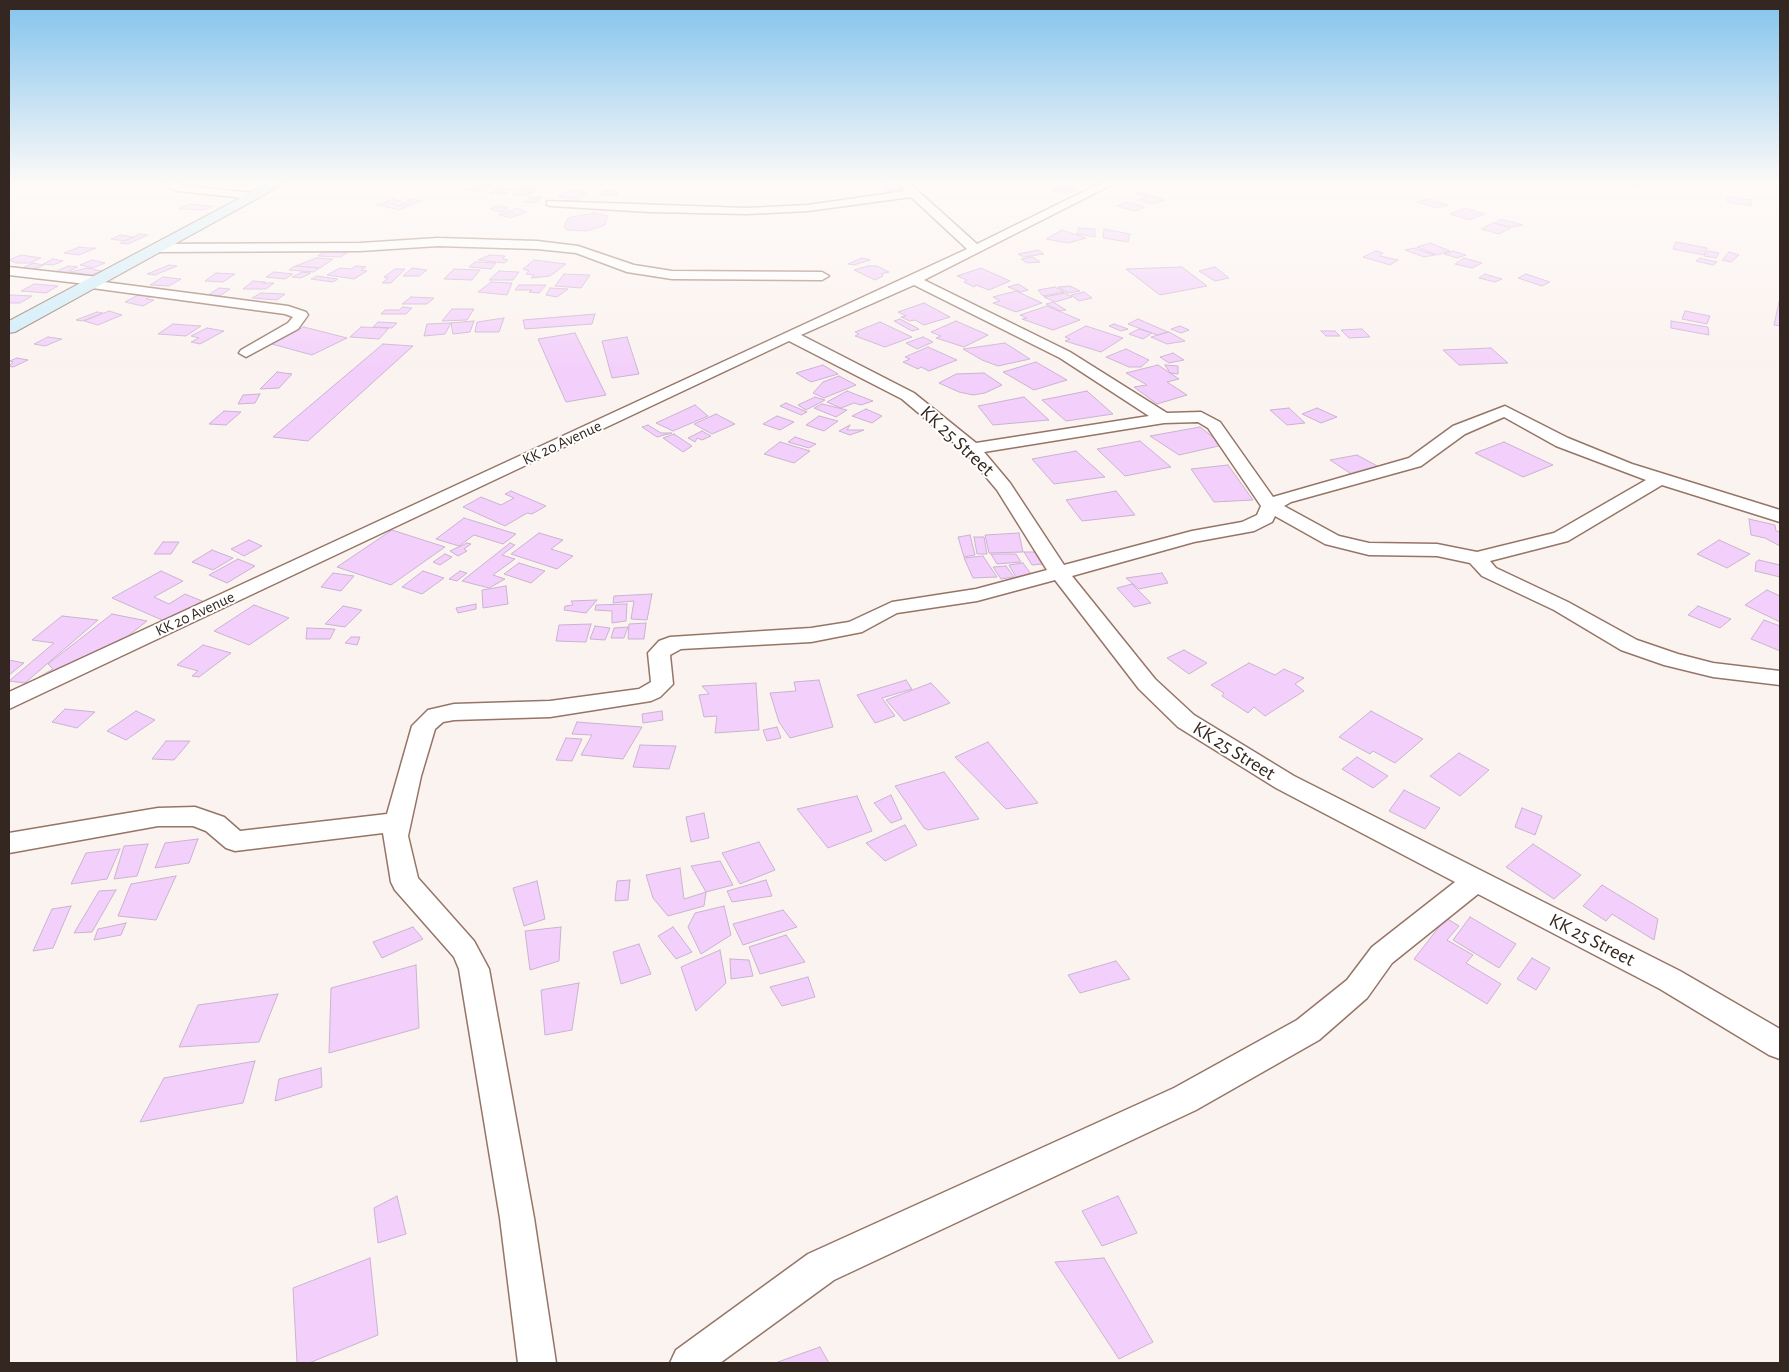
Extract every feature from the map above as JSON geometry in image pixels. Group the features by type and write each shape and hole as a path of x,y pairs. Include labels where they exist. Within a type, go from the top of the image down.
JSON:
{"street":[{"path":"9,328 162,245"},
{"path":"156,248 360,247 391,245"},
{"path":"537,245 578,250 632,269 672,275 822,276"},
{"path":"971,245 975,249"},
{"name":"KK 20 Avenue","path":"9,701 789,335 914,280 983,245"},
{"path":"9,272 95,282 288,310 300,315 293,326 246,353"},
{"path":"914,280 1066,355 1164,418"},
{"name":"KK 25 Street","path":"789,335 908,396 972,450 1004,487 1060,574 1147,684 1186,721 1285,782 1670,980 1780,1044"},
{"path":"537,1363 517,1218 474,969 464,949 405,882 395,836 424,726 436,716 454,712 550,709 643,696 662,684 659,653 667,646 678,642 820,634 855,627 892,608 977,595 1192,537 1248,527 1265,518 1270,506 1285,498 1415,462 1458,430 1505,411 1562,442 1660,479 1780,516"},
{"path":"972,450 1164,418 1201,417 1208,420 1270,506 1332,540 1369,550 1437,550 1477,558 1561,537 1660,479"},
{"path":"1477,558 1490,572 1561,606 1629,645 1672,660 1713,670 1780,678"},
{"path":"9,843 158,817 195,816 215,824 235,841 398,822"},
{"path":"689,1363 821,1267 1186,1100 1308,1030 1356,989 1382,955 1476,880"}],"building":[{"path":"1435,245 1450,251 1437,255 1417,247"},
{"path":"1675,245 1692,245 1707,248 1704,255 1673,249"},
{"path":"79,247 96,248 79,255 64,253"},
{"path":"1414,248 1435,255 1424,257 1405,250"},
{"path":"1038,250 1044,254 1024,257 1018,254"},
{"path":"325,251 348,252 341,257 318,256"},
{"path":"1376,251 1383,253 1380,256 1398,260 1390,265 1363,257"},
{"path":"1453,251 1466,255 1457,258 1444,254"},
{"path":"1708,251 1719,253 1716,258 1704,256"},
{"path":"1729,252 1739,255 1731,262 1722,260"},
{"path":"21,255 41,258 30,263 16,263 9,260"},
{"path":"490,255 505,256 503,259 508,260 504,263 478,260"},
{"path":"1033,257 1040,262 1027,263 1021,259"},
{"path":"316,258 333,259 320,268 296,266"},
{"path":"862,258 870,260 854,265 848,264"},
{"path":"1464,258 1482,263 1472,268 1455,264"},
{"path":"1700,258 1717,262 1713,265 1696,261"},
{"path":"53,259 63,261 53,265 43,264"},
{"path":"92,260 105,263 93,268 80,265"},
{"path":"534,260 566,264 550,276 531,278 534,275 526,274 529,271 523,269"},
{"path":"475,262 496,263 491,269 469,267"},
{"path":"33,263 44,265 29,271 18,270"},
{"path":"169,265 177,266 155,275 147,274"},
{"path":"68,266 78,267 65,273 55,272"},
{"path":"295,266 319,268 314,272 289,270"},
{"path":"356,266 366,267 361,270 367,271 354,279 327,275 340,268 351,269"},
{"path":"868,266 877,266 889,272 882,274 883,276 875,280 854,270"},
{"path":"1182,267 1207,286 1160,295 1126,269"},
{"path":"1215,267 1229,278 1215,281 1199,271"},
{"path":"87,268 102,271 91,275 70,272"},
{"path":"412,268 427,270 419,276 403,276"},
{"path":"981,268 1010,281 989,290 976,285 974,287 964,282 967,280 957,276"},
{"path":"395,269 405,269 391,283 382,283 388,278 384,277"},
{"path":"454,269 480,270 472,280 444,279"},
{"path":"499,271 519,272 513,280 489,280"},
{"path":"274,272 293,274 285,279 266,277"},
{"path":"302,272 311,273 301,278 292,277"},
{"path":"216,273 235,274 223,282 205,281"},
{"path":"564,274 590,275 581,288 555,286"},
{"path":"1485,274 1502,279 1495,282 1479,278"},
{"path":"1526,274 1550,282 1542,286 1518,278"},
{"path":"317,276 338,279 333,282 311,279"},
{"path":"163,277 181,279 169,286 150,285"},
{"path":"253,281 274,283 266,289 243,289"},
{"path":"491,282 512,283 507,295 478,292"},
{"path":"34,284 58,286 46,293 21,291"},
{"path":"1018,284 1028,290 1021,292 1008,287"},
{"path":"519,285 546,285 539,293 529,292 532,290 515,290"},
{"path":"1070,286 1080,291 1068,293 1058,287"},
{"path":"1055,287 1064,292 1043,296 1038,290"},
{"path":"219,288 230,289 220,296 208,295"},
{"path":"550,288 568,289 557,297 546,295"},
{"path":"1016,291 1042,303 1016,312 993,303 1000,301 993,297"},
{"path":"1084,292 1092,298 1079,301 1071,295"},
{"path":"261,293 285,294 277,300 252,298"},
{"path":"1065,293 1072,297 1055,302 1044,297"},
{"path":"140,294 154,295 146,299 154,300 143,306 125,302"},
{"path":"11,295 32,296 20,303 9,303"},
{"path":"411,297 434,298 427,304 402,304"},
{"path":"1780,297 1780,326 1774,325"},
{"path":"1053,302 1066,310 1060,311 1046,304"},
{"path":"924,303 950,317 924,325 915,320 910,321 901,317 906,316 898,312"},
{"path":"1047,306 1080,320 1053,330 1022,319 1027,318 1020,315"},
{"path":"403,307 412,308 406,314 381,314 385,310 399,310"},
{"path":"452,309 474,309 467,320 442,321"},
{"path":"109,311 122,315 98,325 84,321"},
{"path":"1685,311 1710,316 1707,324 1682,319"},
{"path":"97,312 103,313 82,321 76,320"},
{"path":"595,314 592,324 525,329 523,320"},
{"path":"504,318 499,332 475,332 477,322"},
{"path":"900,319 919,329 912,331 894,321"},
{"path":"1138,319 1168,332 1157,335 1128,324"},
{"path":"474,321 470,332 453,334 451,323"},
{"path":"956,321 988,335 964,347 936,338 941,336 931,332"},
{"path":"1671,321 1708,327 1709,335 1671,328"},
{"path":"378,322 397,323 392,328 373,327"},
{"path":"880,322 912,337 885,347 855,336 859,334 855,332"},
{"path":"451,323 445,334 424,336 427,324"},
{"path":"173,324 201,326 186,336 158,334"},
{"path":"1114,324 1128,329 1121,331 1109,326"},
{"path":"1086,326 1123,338 1101,352 1065,341 1070,339 1065,337"},
{"path":"1180,326 1189,330 1181,333 1171,329"},
{"path":"304,327 347,338 312,355 268,343"},
{"path":"361,327 389,328 379,339 350,337"},
{"path":"207,328 224,331 200,344 191,342 199,338 191,336"},
{"path":"1139,329 1152,333 1143,339 1129,334"},
{"path":"1362,329 1370,337 1349,338 1341,330"},
{"path":"1321,331 1335,331 1340,336 1326,336"},
{"path":"1169,332 1185,341 1167,344 1151,337"},
{"path":"575,333 606,395 566,402 538,339"},
{"path":"48,337 62,339 45,346 34,344"},
{"path":"627,337 639,374 612,378 602,341"},
{"path":"923,337 933,342 917,349 906,343"},
{"path":"1005,343 1030,359 998,366 982,360 963,349"},
{"path":"383,344 413,346 308,441 273,437"},
{"path":"928,347 957,360 929,371 921,367 918,369 903,362 910,359 905,357"},
{"path":"1491,348 1508,363 1459,365 1443,350"},
{"path":"1126,349 1149,360 1141,367 1129,367 1106,357"},
{"path":"1173,353 1184,360 1169,363 1160,357"},
{"path":"17,358 28,360 13,367 9,366 13,362 10,361"},
{"path":"1036,362 1067,380 1034,390 1003,372"},
{"path":"823,365 838,374 811,382 796,373"},
{"path":"1158,365 1179,379 1167,382 1187,395 1157,404 1134,387 1147,385 1126,373"},
{"path":"1165,365 1178,366 1178,374 1170,373"},
{"path":"277,372 292,374 279,388 260,389"},
{"path":"984,373 1002,385 985,393 973,395 959,392 939,383 956,374"},
{"path":"839,376 856,385 824,398 813,393 823,382"},
{"path":"847,391 873,401 861,405 854,403 841,408 827,402"},
{"path":"1087,391 1113,414 1066,421 1042,400"},
{"path":"260,394 255,403 238,404 243,395"},
{"path":"815,397 825,400 806,410 798,405"},
{"path":"1024,397 1049,420 993,425 978,406"},
{"path":"786,403 807,412 801,415 780,406"},
{"path":"822,404 847,410 836,417 814,408"},
{"path":"695,405 708,416 673,431 656,423"},
{"path":"1289,408 1305,423 1287,425 1270,410"},
{"path":"1317,408 1337,417 1321,423 1302,414"},
{"path":"866,409 882,416 872,423 852,416"},
{"path":"224,411 241,412 226,425 209,424"},
{"path":"716,414 735,424 712,434 694,424"},
{"path":"777,416 794,422 780,430 763,424"},
{"path":"819,416 838,421 824,431 806,425"},
{"path":"648,425 661,433 672,433 657,437 642,427"},
{"path":"850,425 847,430 864,430 850,435 839,431"},
{"path":"1200,427 1223,445 1179,455 1150,436"},
{"path":"702,431 711,436 702,440 697,438 695,442 688,438"},
{"path":"674,434 692,446 683,452 663,438"},
{"path":"795,437 816,444 809,448 788,442"},
{"path":"1140,441 1171,467 1125,476 1097,449"},
{"path":"780,442 810,451 794,463 764,454"},
{"path":"1504,442 1553,465 1523,477 1475,453"},
{"path":"1076,451 1105,477 1054,484 1032,459"},
{"path":"1357,455 1379,467 1353,475 1330,460"},
{"path":"1228,465 1253,500 1214,502 1191,469"},
{"path":"511,491 546,506 532,514 527,513 505,526 463,507 481,497 501,505 514,498 505,494"},
{"path":"1116,491 1135,515 1082,521 1066,500"},
{"path":"464,518 516,534 503,544 474,535 459,546 436,539"},
{"path":"1749,519 1775,525 1776,531 1780,532 1780,546 1765,538 1751,535"},
{"path":"392,530 445,547 391,585 337,567"},
{"path":"539,533 563,540 551,549 573,556 557,569 511,554"},
{"path":"1019,533 1023,552 989,553 985,535"},
{"path":"970,535 975,555 964,557 958,537"},
{"path":"974,537 984,537 987,554 977,554"},
{"path":"249,540 262,546 244,556 231,549"},
{"path":"1719,540 1750,554 1727,568 1697,554"},
{"path":"163,542 179,542 171,554 154,554"},
{"path":"467,543 471,544 464,549 467,551 458,556 450,551"},
{"path":"510,543 515,545 502,555 515,559 493,575 505,579 489,588 462,581"},
{"path":"212,550 233,558 213,570 192,562"},
{"path":"1024,552 1035,552 1043,564 1032,565"},
{"path":"445,554 452,557 440,565 433,562"},
{"path":"991,554 1016,554 1021,562 997,564"},
{"path":"983,556 997,577 973,578 964,558"},
{"path":"238,559 255,566 227,583 209,575"},
{"path":"1759,560 1780,565 1780,577 1755,571 1756,562"},
{"path":"519,563 545,571 531,583 504,574"},
{"path":"1023,563 1031,574 1016,577 1009,565"},
{"path":"1006,566 1014,577 1001,579 993,567"},
{"path":"161,571 183,581 154,597 169,604 185,594 207,603 171,624 112,598"},
{"path":"423,571 444,578 422,594 402,587"},
{"path":"460,571 467,573 457,581 449,579"},
{"path":"333,573 354,576 341,591 321,587"},
{"path":"1162,573 1168,583 1139,589 1126,578"},
{"path":"1132,584 1151,603 1134,607 1117,588"},
{"path":"506,586 508,604 483,608 482,590"},
{"path":"1767,590 1780,596 1780,622 1745,605"},
{"path":"652,594 647,620 631,619 634,601 613,603 614,596"},
{"path":"597,600 586,613 564,610 565,606 573,605 571,601"},
{"path":"476,604 476,609 458,613 456,608"},
{"path":"627,604 626,621 612,623 612,611 595,610 596,605"},
{"path":"254,605 289,618 249,645 214,631"},
{"path":"343,606 362,610 345,627 325,624"},
{"path":"1698,606 1731,619 1720,628 1688,615"},
{"path":"112,614 147,621 108,652 56,684 39,677 53,669 48,664"},
{"path":"62,616 98,620 25,683 9,681 54,643 32,640"},
{"path":"1764,620 1780,626 1780,651 1751,639"},
{"path":"646,623 644,639 628,639 629,624"},
{"path":"591,624 586,642 556,641 559,625"},
{"path":"595,626 610,628 605,640 590,639"},
{"path":"628,627 624,638 611,638 614,628"},
{"path":"307,628 335,629 330,639 306,639"},
{"path":"351,637 360,637 357,645 345,643"},
{"path":"203,645 231,653 199,677 192,676 198,671 177,665"},
{"path":"1184,650 1207,663 1189,674 1167,658"},
{"path":"9,660 24,663 9,675"},
{"path":"1249,663 1275,675 1284,669 1304,678 1295,684 1304,691 1265,716 1254,707 1248,713 1222,696 1224,693 1211,685"},
{"path":"819,680 833,727 790,738 779,722 770,693 796,691 794,682"},
{"path":"906,680 912,689 882,698 895,716 875,723 857,695"},
{"path":"756,683 759,730 715,733 717,716 704,717 699,695 709,694 702,686"},
{"path":"931,683 950,703 904,721 886,700"},
{"path":"65,709 95,712 77,728 52,722"},
{"path":"136,711 155,720 126,740 107,731"},
{"path":"662,711 663,720 643,723 642,714"},
{"path":"1371,711 1423,739 1395,763 1373,751 1370,754 1339,737"},
{"path":"577,722 642,727 623,759 581,755 592,735 572,734"},
{"path":"777,727 781,738 767,741 763,730"},
{"path":"566,738 582,739 572,761 556,760"},
{"path":"166,741 190,741 174,760 152,759"},
{"path":"988,742 1038,803 1006,809 955,757"},
{"path":"640,745 676,746 669,769 633,767"},
{"path":"1459,753 1489,770 1460,796 1430,776"},
{"path":"1357,757 1388,776 1373,788 1342,769"},
{"path":"944,772 979,819 928,830 924,828 895,786"},
{"path":"1404,790 1440,808 1425,829 1389,811"},
{"path":"891,795 902,819 891,823 874,803"},
{"path":"857,796 872,831 828,848 797,809"},
{"path":"1522,808 1542,816 1535,835 1515,827"},
{"path":"704,813 709,838 691,842 686,817"},
{"path":"905,825 917,845 885,861 866,843"},
{"path":"198,839 189,863 155,868 165,843"},
{"path":"759,842 775,870 740,884 722,853"},
{"path":"148,844 137,876 114,879 124,846"},
{"path":"1533,844 1581,875 1554,899 1506,867"},
{"path":"120,849 107,879 71,884 86,853"},
{"path":"720,861 733,885 706,892 691,866"},
{"path":"680,868 684,899 706,892 704,906 668,916 653,898 646,875"},
{"path":"176,876 156,920 118,916 131,884"},
{"path":"630,880 628,900 615,901 617,881"},
{"path":"766,880 772,896 732,902 727,891"},
{"path":"537,881 545,919 524,926 513,888"},
{"path":"1602,885 1658,919 1654,940 1612,914 1606,921 1583,906"},
{"path":"116,890 92,932 74,933 99,891"},
{"path":"71,906 53,948 33,951 52,909"},
{"path":"724,906 731,935 701,954 688,927 695,913"},
{"path":"783,910 797,927 743,945 733,924"},
{"path":"1470,917 1516,944 1499,968 1453,940"},
{"path":"1446,918 1459,926 1447,940 1473,955 1466,963 1501,984 1487,1004 1414,959"},
{"path":"126,923 121,935 94,940 98,929"},
{"path":"413,927 423,939 382,958 373,942"},
{"path":"561,927 559,961 530,970 525,931"},
{"path":"673,927 692,952 676,959 658,936"},
{"path":"786,935 805,962 760,974 749,947"},
{"path":"639,944 651,974 621,984 613,952"},
{"path":"720,950 726,983 696,1011 681,967"},
{"path":"1532,958 1550,968 1536,990 1517,979"},
{"path":"730,959 749,960 753,976 731,979"},
{"path":"1116,961 1130,979 1080,993 1068,975"},
{"path":"416,965 419,1028 329,1053 331,988"},
{"path":"808,977 815,997 782,1006 770,987"},
{"path":"579,983 572,1030 545,1035 541,990"},
{"path":"278,994 259,1042 179,1047 198,1005"},
{"path":"255,1061 243,1103 140,1122 164,1078"},
{"path":"321,1068 322,1087 275,1101 279,1079"},
{"path":"397,1196 406,1234 378,1243 374,1208"},
{"path":"1118,1196 1137,1233 1102,1246 1082,1211"},
{"path":"370,1258 378,1335 309,1363 297,1363 293,1288"},
{"path":"1104,1258 1153,1342 1119,1359 1055,1262"},
{"path":"820,1347 829,1363 775,1363"}]}
